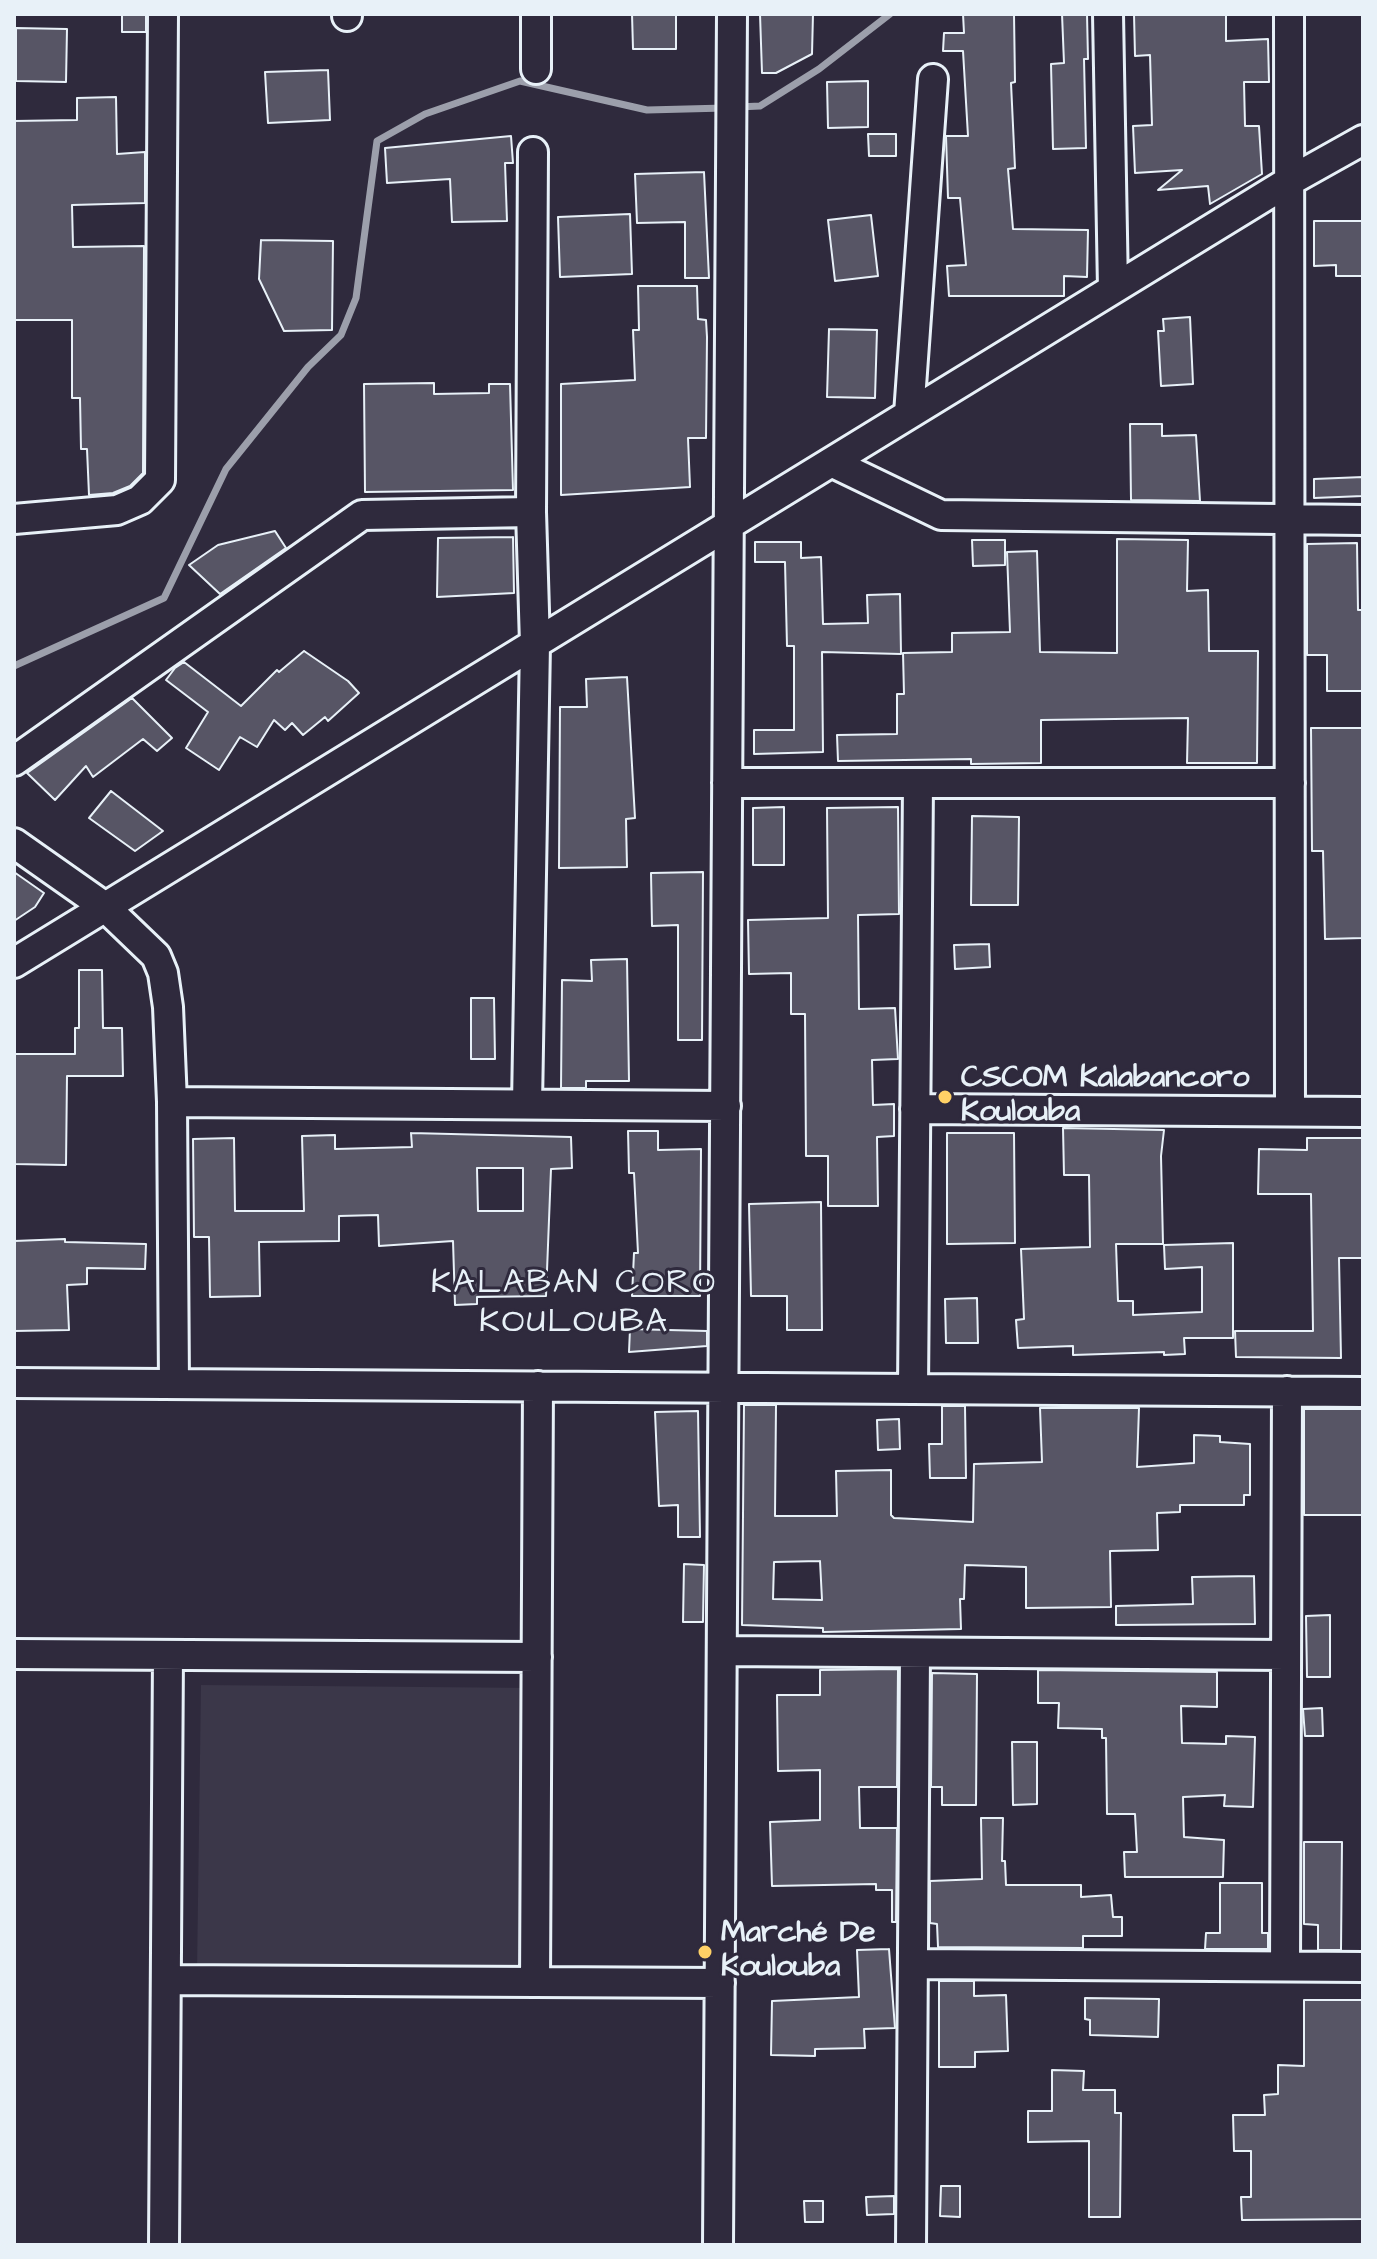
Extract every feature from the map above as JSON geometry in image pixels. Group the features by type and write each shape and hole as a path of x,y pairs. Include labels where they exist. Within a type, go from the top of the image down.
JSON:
{"street":[{"path":"14,519 117,510 140,500 160,480 163,14"},
{"path":"536,14 536,69"},
{"path":"718,2245 732,14"},
{"path":"1108,14 1113,289"},
{"path":"1289,14 1290,1111"},
{"path":"909,414 933,79"},
{"path":"14,963 1288,182 1363,140"},
{"path":"527,1104 535,644 531,512 533,152"},
{"path":"831,462 941,515 1363,520"},
{"path":"14,761 362,515 531,512"},
{"path":"727,783 1290,783"},
{"path":"913,1389 918,783"},
{"path":"14,843 105,907 156,956 163,973 168,1007 172,1102 174,1384"},
{"path":"172,1102 726,1106"},
{"path":"915,1109 1363,1112"},
{"path":"14,1383 1363,1392"},
{"path":"535,1982 538,1386"},
{"path":"1285,1966 1287,1391"},
{"path":"722,1651 1286,1655"},
{"path":"911,2245 915,1653"},
{"path":"14,1654 537,1657"},
{"path":"164,2245 168,1655"},
{"path":"913,1964 1363,1967"},
{"path":"166,1980 720,1983"}],"shaded area":[{"path":"201,1685 535,1688 526,1974 197,1971"}],"building":[{"path":"122,14 146,14 146,32 122,32"},
{"path":"632,14 676,14 676,49 633,49"},
{"path":"760,14 813,14 812,54 776,73 762,73"},
{"path":"963,14 1014,14 1015,82 1011,83 1015,168 1008,169 1013,229 1088,230 1087,277 1064,276 1064,296 949,296 947,266 966,265 960,198 948,198 946,136 968,136 963,51 943,51 944,33 964,33"},
{"path":"1062,14 1087,14 1088,59 1084,59 1086,148 1053,149 1051,64 1064,63"},
{"path":"1134,14 1226,14 1226,41 1268,39 1269,82 1244,82 1245,126 1259,126 1262,174 1210,204 1208,186 1158,190 1182,170 1135,173 1133,126 1152,125 1150,55 1135,56"},
{"path":"16,28 67,29 66,82 16,81"},
{"path":"328,70 330,120 268,123 265,72"},
{"path":"868,81 868,127 828,128 827,82"},
{"path":"116,97 117,154 145,152 145,203 72,205 73,247 144,246 143,473 130,486 113,493 89,495 87,449 81,449 80,398 72,398 72,320 14,320 14,121 77,120 77,98"},
{"path":"868,134 896,134 896,156 869,156"},
{"path":"511,136 513,163 505,163 507,221 452,222 450,179 387,183 385,148"},
{"path":"704,172 709,278 685,278 685,222 637,223 635,174"},
{"path":"630,214 632,274 560,277 558,217"},
{"path":"871,215 878,276 835,281 828,220"},
{"path":"1314,221 1363,221 1363,276 1336,276 1336,265 1314,266"},
{"path":"261,240 333,241 332,330 284,331 259,279"},
{"path":"638,286 697,286 698,319 706,320 706,438 688,438 690,487 561,495 561,384 635,380 633,330 639,330"},
{"path":"1190,317 1193,384 1161,386 1158,331 1164,331 1163,319"},
{"path":"829,329 877,330 875,398 827,397"},
{"path":"434,383 434,394 489,393 489,384 510,384 513,490 365,492 364,384"},
{"path":"1130,424 1162,424 1162,436 1196,435 1200,501 1131,500"},
{"path":"1363,477 1363,496 1314,498 1314,479"},
{"path":"275,531 286,548 220,594 189,565 218,545"},
{"path":"513,537 514,593 437,597 438,538"},
{"path":"1117,539 1188,540 1187,591 1208,590 1209,651 1258,651 1257,763 1187,763 1188,718 1041,720 1041,763 971,764 971,759 838,761 837,735 897,734 897,694 904,694 903,653 952,652 952,633 1010,632 1007,552 1037,551 1040,652 1117,653"},
{"path":"972,540 1005,540 1005,565 973,566"},
{"path":"755,542 801,542 801,558 821,557 823,624 868,623 867,595 900,594 901,654 822,652 823,752 754,754 754,730 794,730 794,646 787,646 785,562 755,562"},
{"path":"1357,543 1358,610 1363,610 1363,691 1327,691 1327,655 1307,655 1307,544"},
{"path":"304,651 348,681 359,693 328,721 325,717 303,735 292,723 285,730 274,720 257,747 240,737 219,770 186,748 208,712 166,680 175,668 184,662 241,706 277,670 279,672"},
{"path":"627,677 635,818 626,819 627,867 559,868 560,707 587,707 586,679"},
{"path":"132,698 172,738 157,751 143,739 93,777 86,766 55,800 27,773"},
{"path":"1311,728 1363,728 1363,938 1325,939 1323,851 1312,851"},
{"path":"111,791 163,831 135,851 89,818"},
{"path":"784,807 784,865 753,865 753,808"},
{"path":"898,807 899,914 858,915 859,1009 895,1008 898,1059 872,1060 873,1105 894,1104 894,1136 877,1137 878,1206 828,1206 828,1156 806,1156 805,1014 791,1014 791,973 749,974 748,920 828,918 827,808"},
{"path":"972,816 1019,817 1018,905 971,905"},
{"path":"14,872 44,893 35,907 14,921"},
{"path":"703,872 702,1040 678,1040 678,925 652,926 651,873"},
{"path":"989,944 990,967 955,969 954,945"},
{"path":"627,959 629,1081 586,1081 586,1088 561,1088 562,980 592,981 591,960"},
{"path":"79,970 102,970 103,1028 122,1028 123,1076 67,1076 66,1165 14,1164 15,1054 75,1054 75,1028 79,1028"},
{"path":"471,998 494,998 495,1059 471,1059"},
{"path":"1063,1128 1164,1130 1161,1156 1163,1244 1116,1244 1118,1301 1133,1301 1133,1315 1202,1312 1202,1267 1165,1269 1164,1245 1233,1243 1233,1338 1184,1338 1185,1354 1164,1355 1164,1352 1073,1355 1073,1346 1018,1348 1016,1320 1024,1319 1021,1249 1090,1247 1089,1175 1064,1175"},
{"path":"628,1131 658,1131 658,1150 701,1149 700,1296 632,1296 634,1253 638,1253 634,1173 629,1173"},
{"path":"411,1133 571,1137 572,1168 551,1169 546,1296 477,1297 477,1304 455,1305 453,1241 379,1246 378,1215 339,1216 339,1241 259,1242 260,1296 210,1297 209,1237 194,1237 193,1139 234,1138 235,1211 304,1211 302,1136 335,1135 335,1149 412,1147","holes":["477,1168 523,1168 523,1211 478,1211"]},
{"path":"947,1133 1014,1133 1015,1243 947,1244"},
{"path":"1307,1138 1363,1138 1363,1258 1339,1258 1341,1358 1236,1357 1235,1331 1313,1331 1311,1194 1258,1194 1259,1149 1307,1150"},
{"path":"821,1202 822,1330 787,1330 787,1296 751,1296 749,1204"},
{"path":"65,1239 65,1242 146,1244 145,1269 87,1268 87,1284 67,1285 69,1330 14,1331 14,1241"},
{"path":"977,1298 978,1343 946,1343 945,1299"},
{"path":"630,1329 707,1331 707,1346 629,1352"},
{"path":"744,1405 776,1405 775,1516 837,1516 836,1471 891,1470 891,1515 894,1518 973,1522 974,1464 1042,1462 1040,1408 1139,1408 1137,1467 1194,1463 1194,1435 1220,1436 1220,1442 1250,1444 1250,1495 1244,1495 1244,1505 1180,1505 1180,1512 1157,1513 1158,1550 1110,1551 1111,1607 1026,1608 1026,1567 965,1565 964,1599 960,1599 961,1629 823,1632 823,1628 742,1625","holes":["820,1561 822,1600 773,1599 774,1562"]},
{"path":"942,1406 965,1406 966,1478 930,1478 929,1444 942,1444"},
{"path":"1304,1409 1363,1409 1363,1515 1304,1515"},
{"path":"698,1411 700,1537 678,1537 678,1505 659,1506 655,1412"},
{"path":"899,1419 900,1449 878,1450 877,1420"},
{"path":"684,1564 704,1565 703,1622 683,1622"},
{"path":"1254,1576 1255,1624 1116,1625 1116,1606 1193,1604 1192,1577"},
{"path":"1330,1615 1330,1677 1307,1677 1306,1616"},
{"path":"898,1669 897,1787 859,1787 860,1828 897,1828 896,1922 892,1922 892,1890 876,1890 876,1884 772,1886 770,1822 820,1820 820,1770 778,1771 777,1695 820,1695 820,1670"},
{"path":"1038,1670 1217,1672 1217,1707 1181,1706 1182,1743 1226,1744 1226,1736 1255,1737 1253,1807 1224,1806 1225,1795 1183,1797 1184,1837 1224,1840 1223,1877 1125,1877 1124,1852 1137,1852 1135,1814 1107,1814 1106,1738 1102,1738 1102,1729 1058,1728 1059,1703 1038,1703"},
{"path":"932,1673 977,1674 976,1805 942,1805 942,1787 931,1787"},
{"path":"1322,1708 1323,1736 1305,1736 1303,1709"},
{"path":"1012,1742 1037,1742 1037,1804 1013,1805"},
{"path":"981,1818 1003,1818 1002,1861 1005,1861 1006,1885 1081,1885 1081,1897 1111,1895 1113,1917 1122,1917 1122,1936 1083,1936 1083,1948 938,1947 937,1924 930,1923 930,1881 982,1879"},
{"path":"1304,1842 1342,1842 1341,1950 1318,1950 1318,1925 1304,1924"},
{"path":"1220,1883 1262,1883 1262,1933 1268,1933 1268,1949 1205,1949 1206,1933 1220,1933"},
{"path":"889,1949 895,2028 864,2029 865,2048 815,2049 815,2056 771,2055 772,2001 859,1997 857,1950"},
{"path":"939,1981 974,1981 974,1996 1006,1995 1008,2051 975,2052 975,2067 939,2067"},
{"path":"1085,1998 1159,1999 1158,2037 1090,2035 1090,2020 1085,2019"},
{"path":"1304,2000 1363,2000 1363,2219 1242,2220 1241,2197 1251,2197 1251,2151 1234,2151 1233,2115 1265,2115 1264,2095 1278,2094 1278,2065 1304,2066"},
{"path":"1052,2070 1084,2071 1083,2090 1115,2090 1115,2113 1121,2113 1120,2217 1089,2217 1089,2141 1028,2142 1028,2111 1052,2111"},
{"path":"941,2186 960,2186 960,2217 940,2216"},
{"path":"894,2196 894,2214 867,2215 866,2197"},
{"path":"804,2201 823,2201 823,2222 805,2222"}],"waterway":[{"path":"738,107 760,106 819,69 890,14"},
{"path":"14,666 164,598 226,469 308,367 341,335 356,298 377,141 425,114 520,81 647,110 725,108"}],"place":[{"name":"CSCOM Kalabancoro Koulouba","path":"945,1097"},
{"name":"Marché De Koulouba","path":"705,1952"}],"district":[{"name":"KALABAN CORO KOULOUBA","path":"574,1304"}]}
